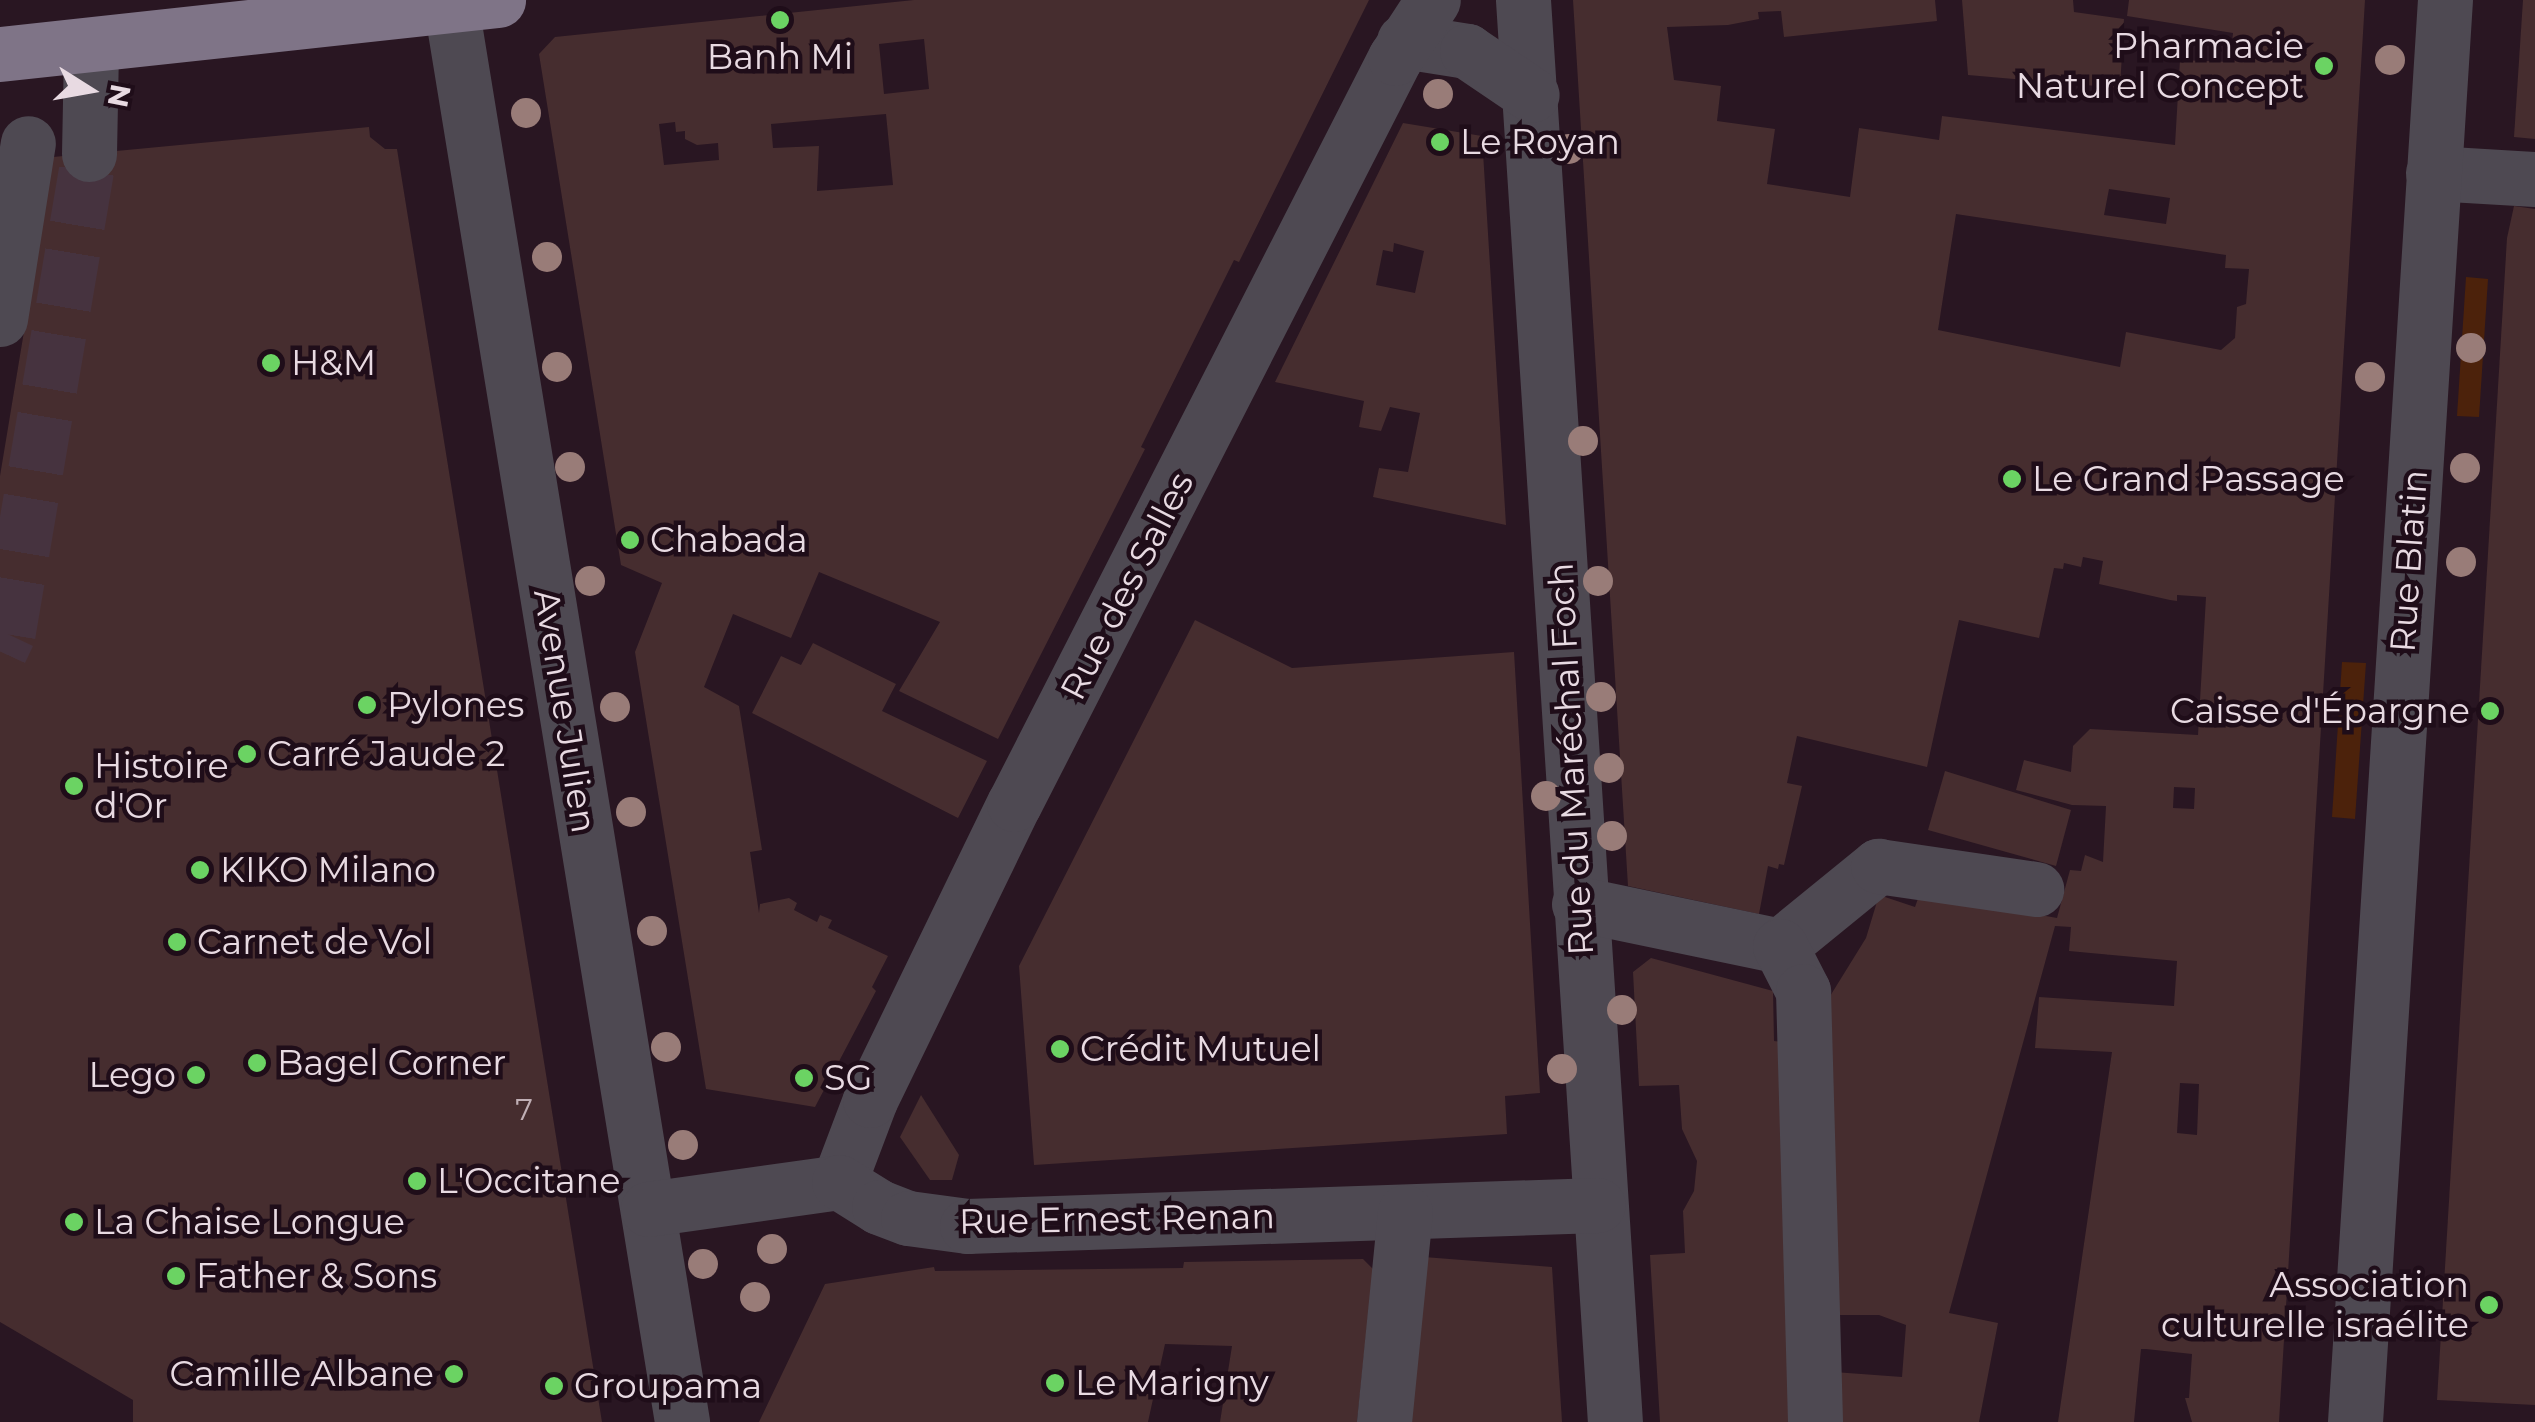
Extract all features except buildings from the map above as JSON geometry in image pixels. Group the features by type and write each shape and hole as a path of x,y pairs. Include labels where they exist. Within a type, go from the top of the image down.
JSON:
{"main road":[{"path":"0,54 92,48 467,2"}],"street":[{"name":"Rue du Maréchal Foch","path":"1523,0 1615,1422"},
{"name":"Rue Blatin","path":"2355,1422 2445,0"},
{"name":"Avenue Julien","path":"467,2 458,72 682,1422"},
{"path":"1419,20 1532,95"},
{"name":"Rue des Salles","path":"840,1182 870,1100 1014,804 1419,20"},
{"path":"89,154 92,48"},
{"path":"0,320 28,142"},
{"path":"2433,173 2535,179"},
{"path":"1780,946 1878,866 2036,890"},
{"path":"1579,904 1780,946"},
{"path":"1780,946 1803,991 1816,1422"},
{"path":"648,1210 840,1182"},
{"name":"Rue Ernest Renan","path":"840,1182 879,1207 908,1218 967,1226 1598,1205"},
{"path":"1384,1422 1405,1212"}],"shaded area":[{"path":"2466,277 2488,279 2479,417 2457,416"},
{"path":"2342,662 2366,663 2355,819 2332,817"}],"tunnel":[{"path":"0,651 8,634 89,154"}],"place":[{"name":"Banh Mi","path":"780,20"},
{"name":"Pharmacie Naturel Concept","path":"2324,66"},
{"name":"Le Royan","path":"1440,142"},
{"name":"H&M","path":"271,363"},
{"name":"Le Grand Passage","path":"2012,479"},
{"name":"Chabada","path":"630,540"},
{"name":"Pylones","path":"367,705"},
{"name":"Caisse d'Épargne","path":"2490,711"},
{"name":"Carré Jaude 2","path":"247,754"},
{"name":"Histoire d'Or","path":"74,786"},
{"name":"KIKO Milano","path":"200,870"},
{"name":"Carnet de Vol","path":"177,942"},
{"name":"Crédit Mutuel","path":"1060,1049"},
{"name":"Bagel Corner","path":"257,1063"},
{"name":"Lego","path":"196,1075"},
{"name":"SG","path":"804,1078"},
{"name":"L'Occitane","path":"417,1181"},
{"name":"La Chaise Longue","path":"74,1222"},
{"name":"Father & Sons","path":"176,1276"},
{"name":"Association culturelle israélite","path":"2489,1305"},
{"name":"Camille Albane","path":"454,1374"},
{"name":"Le Marigny","path":"1055,1383"},
{"name":"Groupama","path":"554,1386"}]}
